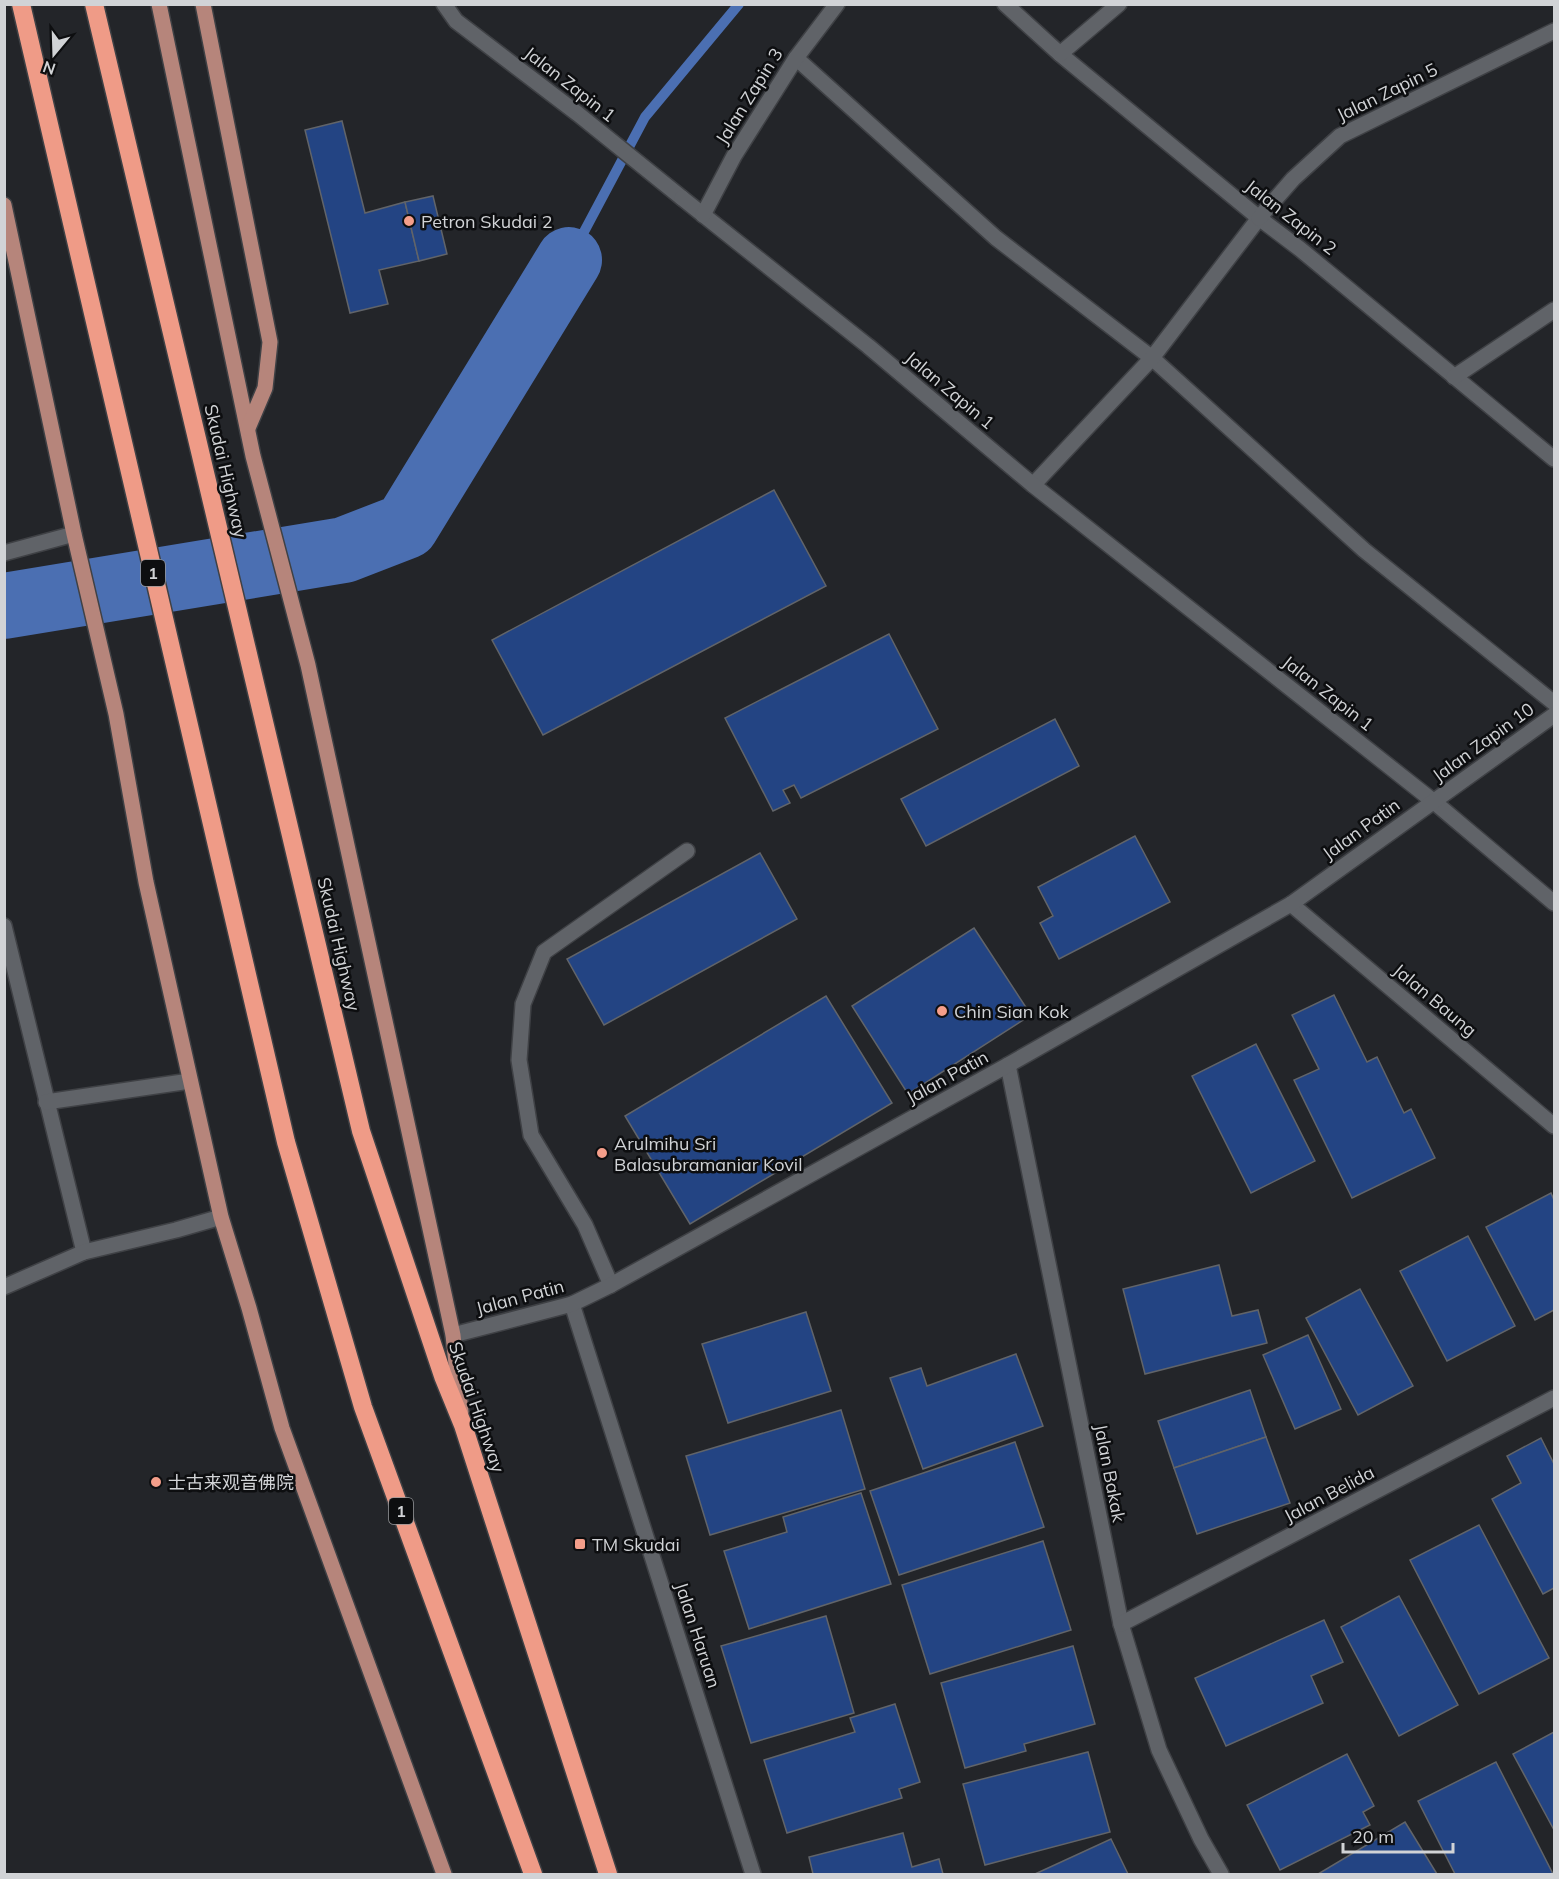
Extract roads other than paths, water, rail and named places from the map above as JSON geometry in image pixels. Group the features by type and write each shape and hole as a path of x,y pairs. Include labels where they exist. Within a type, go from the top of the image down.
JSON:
{"highway":[{"name":"1","path":"21,4 286,1142 363,1407 533,1875"},
{"name":"Skudai Highway","path":"94,4 362,1131 443,1376 463,1425 608,1875"}],"main road":[{"path":"159,4 253,456 308,664 453,1335 463,1425"},
{"path":"203,4 270,342 265,388 248,428"},
{"path":"4,205 74,534 116,714 146,882 221,1217 282,1428 444,1875"}],"street":[{"name":"Jalan Zapin 1","path":"444,4 456,21 578,114 703,214 867,346 1033,485 1433,801 1554,903"},
{"name":"Jalan Zapin 3","path":"703,214 734,156 796,58 837,4"},
{"name":"Jalan Zapin 2","path":"1005,4 1060,54 1554,459"},
{"path":"1060,54 1119,4"},
{"name":"Jalan Zapin 5","path":"1033,485 1152,358 1259,218 1293,179 1340,136 1554,31"},
{"path":"796,58 996,238 1152,358 1364,550 1554,703"},
{"path":"1454,376 1554,310"},
{"path":"4,553 74,534"},
{"name":"Jalan Zapin 10","path":"1433,801 1554,715"},
{"name":"Jalan Patin","path":"453,1335 572,1304 611,1285 1008,1065 1291,904 1433,801"},
{"path":"611,1285 585,1226 531,1135 519,1060 523,1004 544,952 687,851"},
{"name":"Jalan Baung","path":"1291,904 1554,1126"},
{"path":"4,926 84,1252"},
{"name":"Jalan Bakak","path":"1008,1065 1121,1624 1159,1750 1221,1875"},
{"path":"46,1102 190,1081"},
{"path":"4,1287 84,1252 221,1217"},
{"name":"Jalan Haruan","path":"572,1304 753,1875"},
{"name":"Jalan Belida","path":"1121,1624 1554,1398"}],"waterway":[{"path":"569,260 645,117 739,4"},
{"path":"4,606 344,550 406,526 569,260"}],"place":[{"name":"Petron Skudai 2","path":"409,221"},
{"name":"Chin Sian Kok","path":"942,1011"},
{"name":"Arulmihu Sri Balasubramaniar Kovil","path":"602,1153"},
{"name":"士古来观音佛院","path":"156,1482"},
{"name":"TM Skudai","path":"580,1544"}]}
